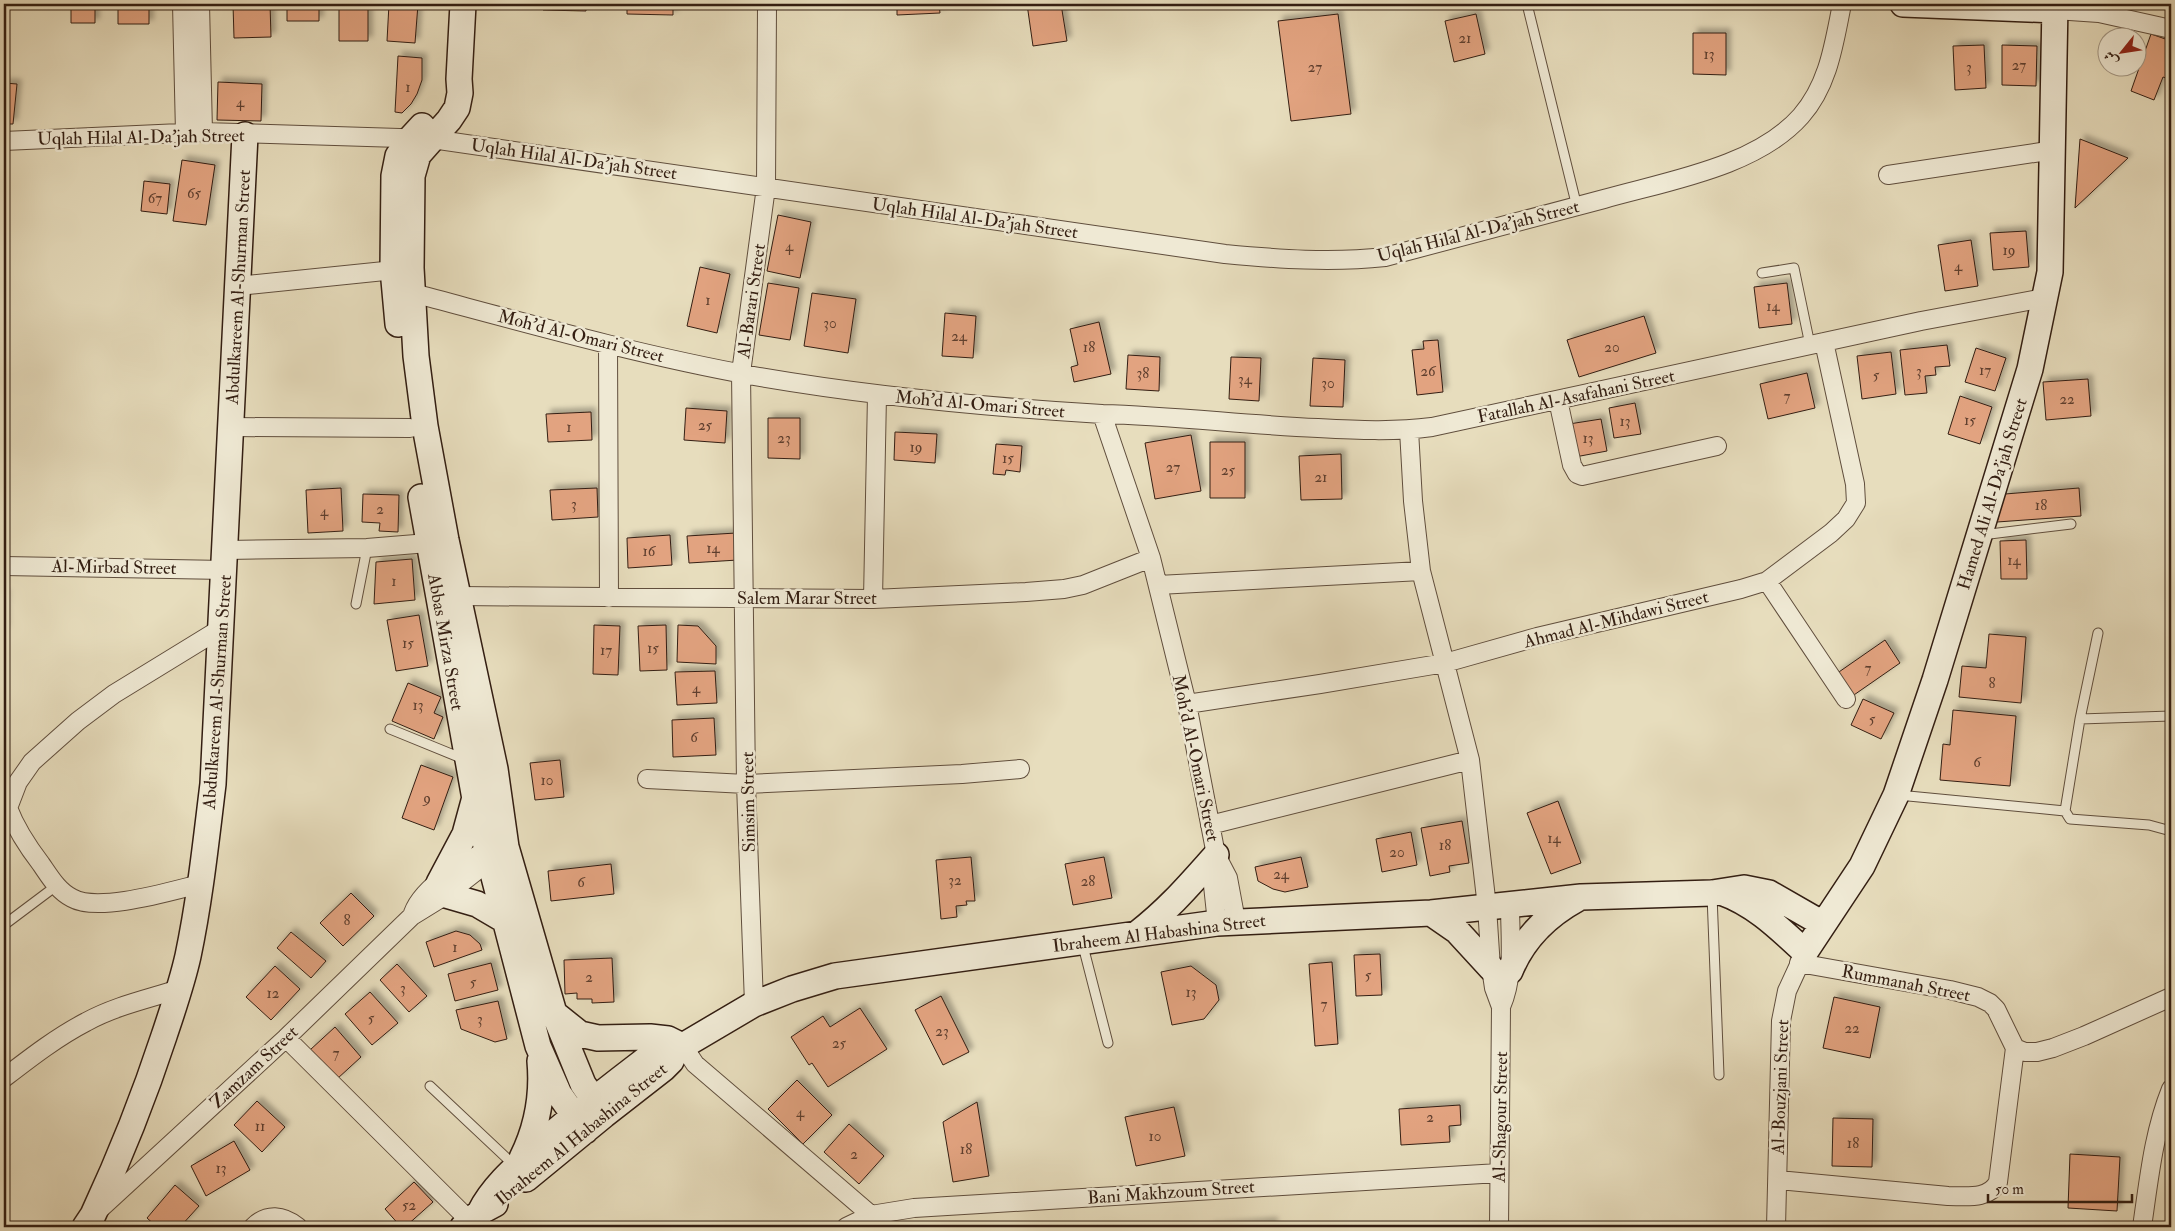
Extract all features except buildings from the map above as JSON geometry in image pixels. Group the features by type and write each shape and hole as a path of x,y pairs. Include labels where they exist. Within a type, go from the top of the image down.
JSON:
{"street":[{"path":"182,4 194,133"},
{"path":"194,133 200,4"},
{"name":"Abbas Mirza Street","path":"463,4 459,79 421,139 412,176 402,269 428,543 475,798 497,851 554,1013 583,1084 589,1115"},
{"name":"Al-Barari Street","path":"746,599 741,373 766,187 767,4"},
{"name":"Uqlah Hilal Al-Da’jah Street","path":"4,141 194,133 421,139 1216,253 1288,260 1385,258 1714,169 1745,156 1785,130 1801,116 1820,86 1830,65 1842,4"},
{"path":"1903,4 2055,7 2099,13 2171,29"},
{"name":"Hamed Ali Al-Da’jah Street","path":"1802,957 1862,866 1896,795 1935,680 2030,369 2050,272 2054,150 2055,7"},
{"name":"Abdulkareem Al-Shurman Street","path":"89,1221 130,1132 180,989 188,956 200,884 213,784 245,135"},
{"path":"1888,175 2054,150"},
{"path":"238,286 402,269"},
{"name":"Abbas Mirza Street","path":"402,269 412,293 418,427 446,540 496,769 497,851 506,922 538,1046 559,1094 589,1115"},
{"name":"Moh’d Al-Omari Street","path":"412,293 608,345 741,373 877,395 980,406 1102,414 1151,558 1158,585 1187,704 1216,855 1212,876 1227,922"},
{"name":"Fatallah Al-Asafahani Street","path":"1102,414 1158,415 1280,426 1409,430 1460,422 1921,321 2044,298"},
{"name":"Ahmad Al-Mihdawi Street","path":"1187,704 1320,684 1445,662 1546,635 1741,589 1767,580 1831,533 1846,518 1856,503 1855,484 1817,344"},
{"path":"608,345 609,598"},
{"path":"873,599 877,395"},
{"path":"1558,400 1572,464 1577,474 1582,476 1717,446"},
{"path":"232,427 418,427"},
{"path":"1409,430 1413,501 1421,571 1470,760 1499,906"},
{"name":"Al-Mirbad Street","path":"4,566 225,560 428,543"},
{"name":"Salem Marar Street","path":"458,596 539,595 609,598 873,599 1064,589 1083,584 1151,558"},
{"path":"1158,585 1421,571"},
{"path":"1767,580 1846,699"},
{"name":"Simsim Street","path":"746,599 746,784 754,1004"},
{"path":"200,884 151,896 106,903 86,903 72,898 56,886 14,825 6,809 18,782 32,762 78,720 114,694 220,630"},
{"path":"1210,825 1470,760"},
{"path":"647,779 746,784 1020,770"},
{"path":"475,798 465,834 442,889 477,904 506,922"},
{"name":"Zamzam Street","path":"89,1221 286,1038 442,889 470,859 497,851"},
{"path":"1138,933 1161,916 1180,897 1216,855"},
{"name":"Ibraheem Al Habashina Street","path":"471,1220 498,1203 653,1054 664,1050 680,1048 754,1004 792,989 835,976 1227,922 1431,913 1581,897 1716,892 1744,888 1769,893 1823,924"},
{"name":"Ibraheem Al Habashina Street","path":"1716,892 1740,900 1759,912 1802,957"},
{"path":"1431,913 1457,931 1500,969 1542,923 1560,908 1581,897"},
{"name":"Al-Shagour Street","path":"1499,906 1500,969 1494,988 1501,1007 1499,1227"},
{"name":"Al-Shagour Street","path":"1499,906 1500,969"},
{"name":"Rummanah Street","path":"1802,957 1978,997 1990,1003 1996,1010 2015,1048"},
{"name":"Al-Bouzjani Street","path":"1776,1227 1781,1021 1787,991 1802,957"},
{"path":"4,1078 50,1044 87,1021 114,1009 180,989"},
{"path":"1778,1180 1948,1196 1976,1196 1990,1193 1998,1182 2015,1048 2031,1052 2053,1048 2100,1030 2171,997"},
{"path":"554,1013 580,1034 598,1038 650,1036 668,1040 680,1048 695,1064 871,1215"},
{"path":"286,1038 471,1220"},
{"path":"518,1165 533,1132 538,1106 541,1080 538,1046"},
{"path":"2142,1227 2153,1151 2161,1116 2171,1089"},
{"name":"Ibraheem Al Habashina Street","path":"471,1220 490,1195 518,1165 589,1115"},
{"name":"Bani Makhzoum Street","path":"846,1227 871,1215 914,1208 1499,1174"},
{"path":"253,1227 261,1220 271,1216 281,1217 298,1227"}],"lane":[{"path":"1527,4 1577,206"},
{"path":"1762,273 1794,268 1817,344"},
{"path":"1980,535 2071,524"},
{"path":"356,604 368,548"},
{"path":"2098,633 2080,719 2065,811 2070,819 2149,825 2171,831"},
{"path":"2080,719 2171,716"},
{"path":"390,729 468,761"},
{"path":"1896,795 2065,811"},
{"path":"4,925 56,886"},
{"path":"1716,892 1719,1075"},
{"path":"1082,942 1108,1043"},
{"path":"430,1086 518,1165"}]}
